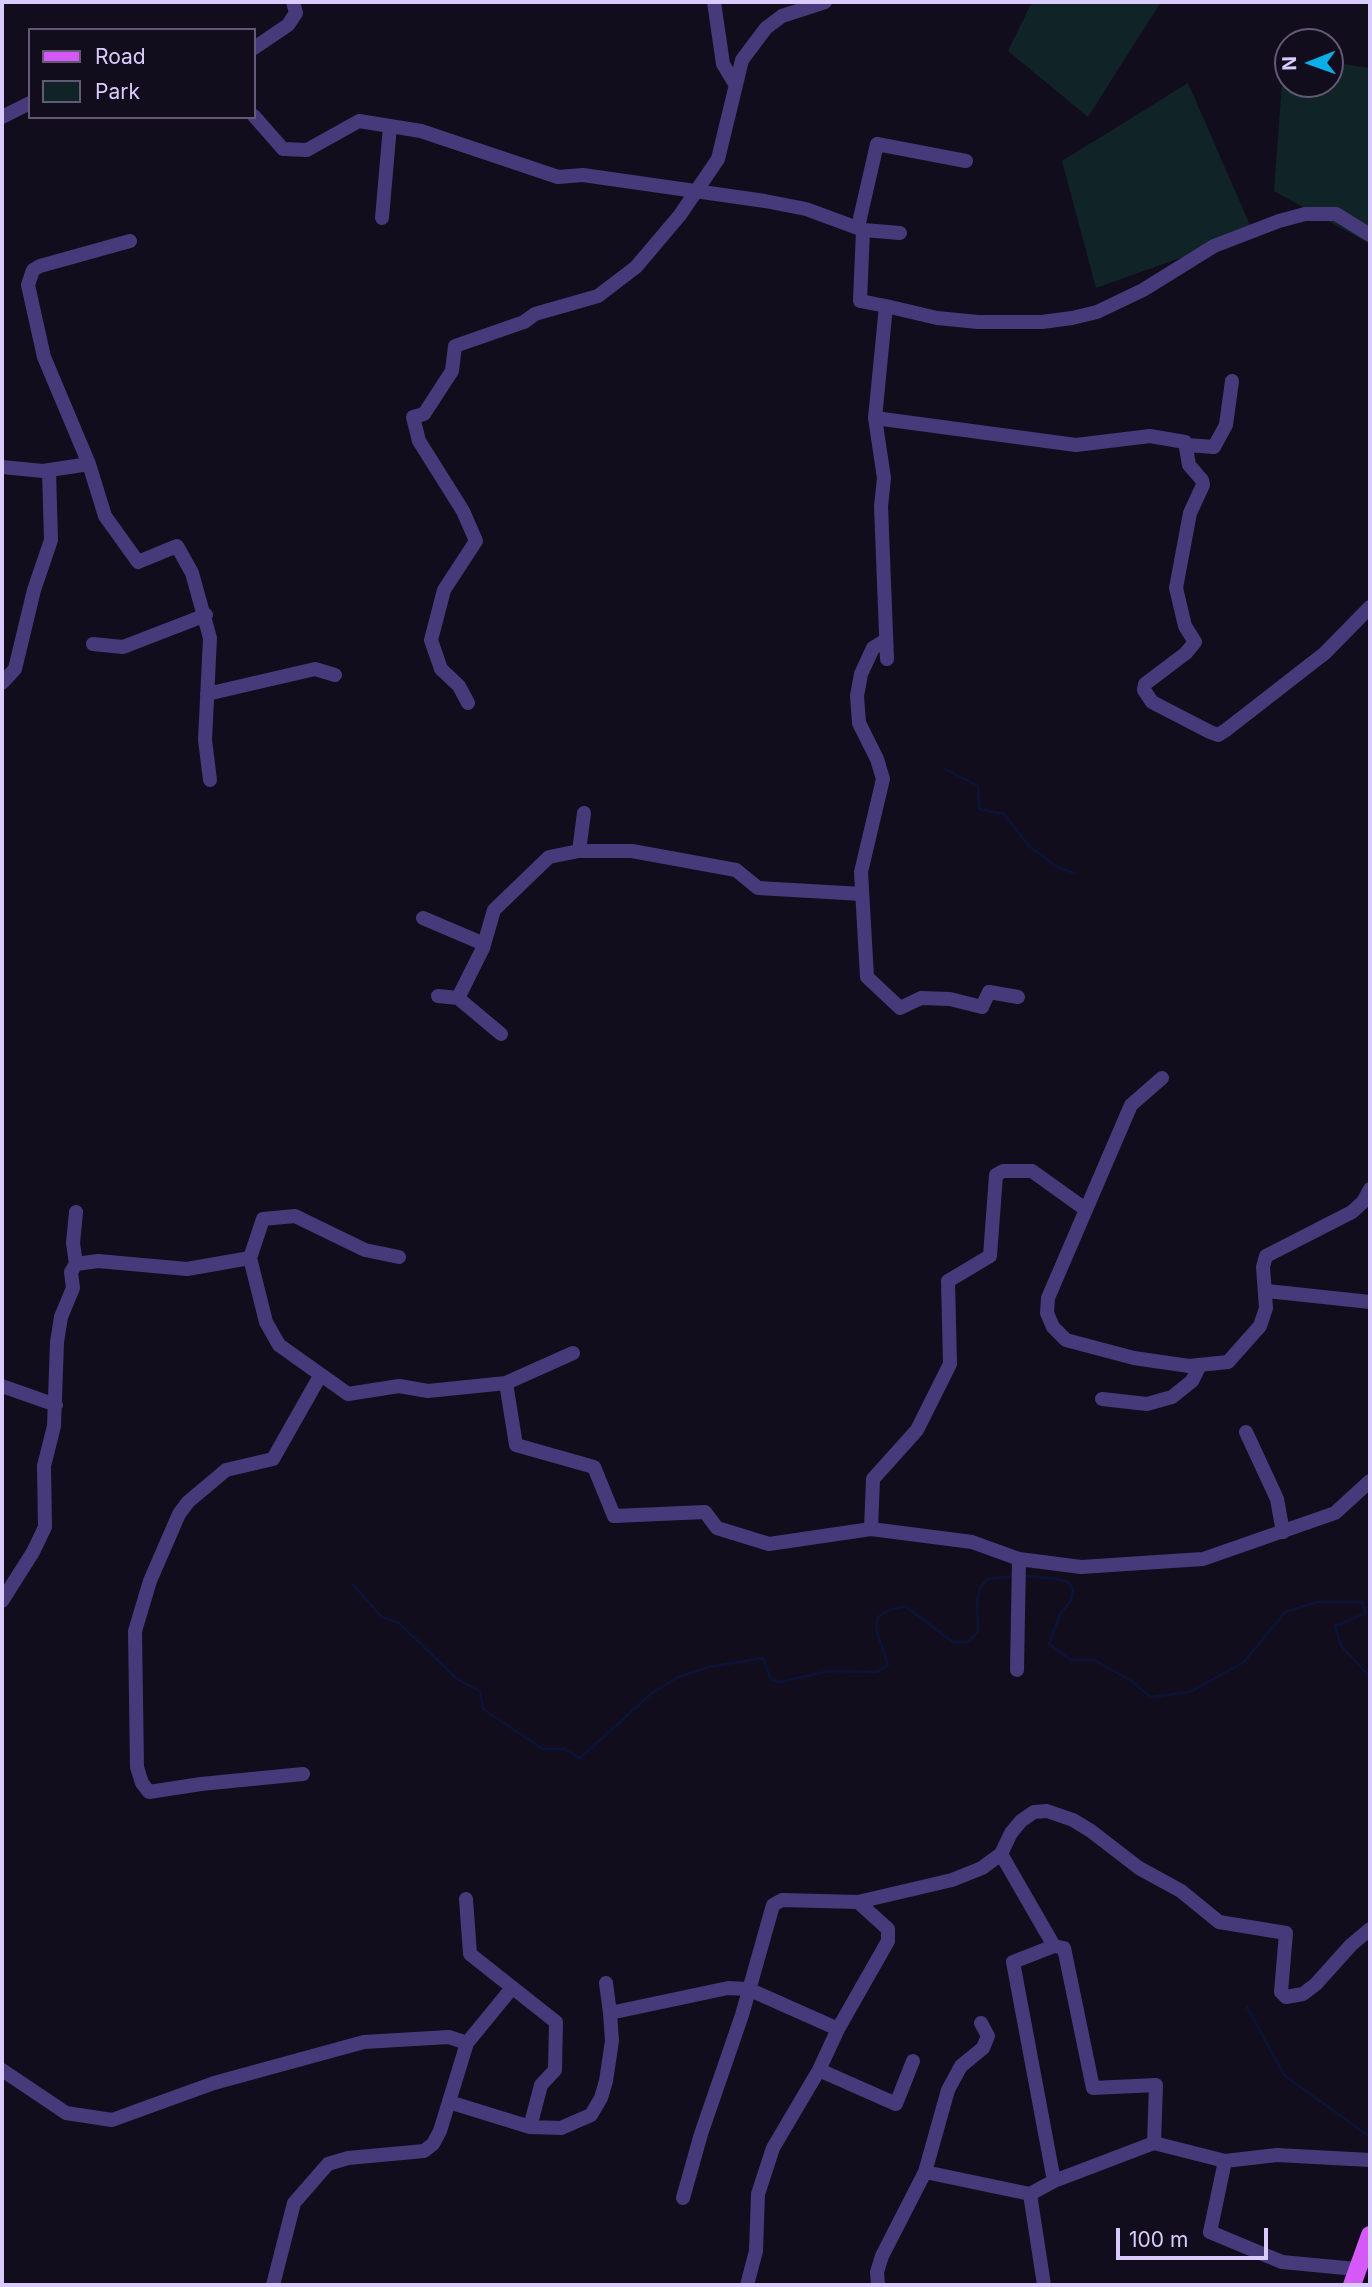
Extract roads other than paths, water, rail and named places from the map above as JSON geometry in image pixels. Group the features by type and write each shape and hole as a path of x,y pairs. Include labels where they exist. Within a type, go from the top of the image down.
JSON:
{"main road":[{"path":"1354,2277 1370,2235"}],"street":[{"path":"256,47 288,25 296,13 293,2"},
{"path":"714,2 723,64 735,84"},
{"path":"468,703 458,686 440,669 431,640 444,590 476,541 463,512 419,441 413,417 424,415 452,371 455,346 524,322 535,314 598,296 636,267 698,192 718,159 742,60 766,28 782,16 825,2"},
{"path":"2,117 28,104"},
{"path":"256,118 283,149 307,150 359,121 421,131 558,177 583,175 806,209 861,228 900,233"},
{"path":"382,218 390,126"},
{"path":"966,161 877,144 861,228 860,301 937,318 978,322 1062,319 1097,312 1143,290 1214,246 1279,221 1305,215 1336,214 1370,235"},
{"path":"130,241 40,266 33,270 28,285 44,357 89,464 105,516 138,562 177,546 191,573 206,615 210,638 205,740 210,780"},
{"path":"886,306 875,418 884,478 881,506 887,659"},
{"path":"1187,446 1214,447 1226,425 1232,381"},
{"path":"875,418 1069,445 1150,436 1182,440 1187,446 1189,465 1203,485 1189,513 1176,588 1185,626 1195,642 1186,653 1144,684 1144,690 1152,702 1218,735 1325,653 1370,607"},
{"path":"2,467 48,471 89,464"},
{"path":"2,683 15,669 34,590 51,540 48,471"},
{"path":"93,644 124,647 206,615"},
{"path":"886,640 873,648 861,674 858,696 859,723 877,758 883,779 861,872 867,976 900,1008 921,998 950,999 982,1007 989,992 1018,997"},
{"path":"207,694 316,668 335,675"},
{"path":"579,850 584,813"},
{"path":"458,998 484,944 494,910 549,857 579,850 632,852 736,870 758,888 862,894"},
{"path":"423,918 484,944"},
{"path":"438,996 458,998 501,1034"},
{"path":"1162,1078 1131,1105 1048,1298 1047,1313 1053,1327 1066,1340 1109,1352 1189,1366 1228,1363 1260,1326 1267,1291 1263,1267 1266,1256 1352,1212 1370,1189"},
{"path":"871,1529 873,1479 917,1430 950,1363 948,1281 990,1256 996,1175 1003,1171 1032,1171 1085,1209"},
{"path":"2,1601 33,1552 45,1527 44,1466 54,1426 59,1329 73,1289 71,1272 76,1264 73,1243 76,1212"},
{"path":"399,1257 365,1250 295,1216 263,1219 250,1258 267,1322 279,1345 348,1394 399,1386 428,1391 506,1383 573,1353"},
{"path":"76,1264 98,1261 187,1269 250,1258"},
{"path":"1267,1291 1370,1302"},
{"path":"1102,1399 1147,1404 1172,1397 1192,1381 1200,1365"},
{"path":"303,1774 149,1792 142,1783 137,1767 135,1631 150,1581 183,1508 226,1471 273,1460 320,1376"},
{"path":"506,1383 516,1445 594,1467 614,1516 705,1512 717,1528 769,1544 871,1529 972,1542 1019,1564 1081,1567 1203,1559 1335,1513 1370,1481"},
{"path":"2,1386 56,1405"},
{"path":"1246,1432 1277,1499 1283,1531"},
{"path":"1017,1670 1019,1564"},
{"path":"684,2198 773,1905 782,1900 858,1902 952,1880 982,1868 1001,1854 1011,1833 1034,1812 1047,1811 1073,1820 1139,1868 1181,1891 1212,1918 1235,1926 1286,1933 1282,1992 1286,1997 1303,1994 1370,1929"},
{"path":"1001,1854 1054,1946"},
{"path":"466,1899 470,1954 556,2022 555,2070 541,2085 530,2127"},
{"path":"747,2285 756,2251 758,2194 773,2148 819,2070 838,2029 888,1941 888,1929 858,1902"},
{"path":"1054,2180 1013,1962 1054,1946 1064,1948 1093,2088 1156,2085 1154,2143"},
{"path":"449,2102 530,2127 561,2127 591,2115 606,2081 612,2041 606,1983"},
{"path":"273,2285 294,2203 319,2173 336,2160 424,2151 440,2131 467,2043 512,1988"},
{"path":"610,2013 697,1994 748,1989 838,2029"},
{"path":"878,2285 877,2273 882,2256 925,2172 948,2090 961,2066 983,2049 988,2036 981,2022"},
{"path":"2,2070 66,2113 112,2120 215,2083 364,2042 449,2037 467,2043"},
{"path":"819,2070 896,2104 913,2061"},
{"path":"925,2172 1030,2194 1054,2180 1154,2143 1225,2161 1277,2155 1370,2160"},
{"path":"1225,2161 1210,2232 1282,2262 1354,2277"},
{"path":"1030,2194 1044,2285"}],"waterway":[{"path":"945,769 978,786 979,809 1004,814 1029,846 1057,867 1074,873"},
{"path":"353,1585 382,1617 399,1623 457,1679 480,1691 483,1709 543,1749 564,1749 580,1758 652,1693 678,1677 709,1667 763,1658 771,1680 780,1682 829,1671 877,1672 888,1665 876,1629 878,1617 889,1610 905,1606 953,1642 968,1642 978,1632 977,1599 981,1586 988,1579 1015,1576"},
{"path":"1025,1576 1057,1579 1068,1582 1073,1589 1071,1601 1060,1614 1049,1644 1071,1660 1094,1660 1130,1680 1151,1697 1190,1692 1244,1662 1285,1612 1317,1602 1362,1602 1366,1613 1335,1626 1341,1646 1370,1677"},
{"path":"1247,2007 1284,2075 1370,2137"}]}
